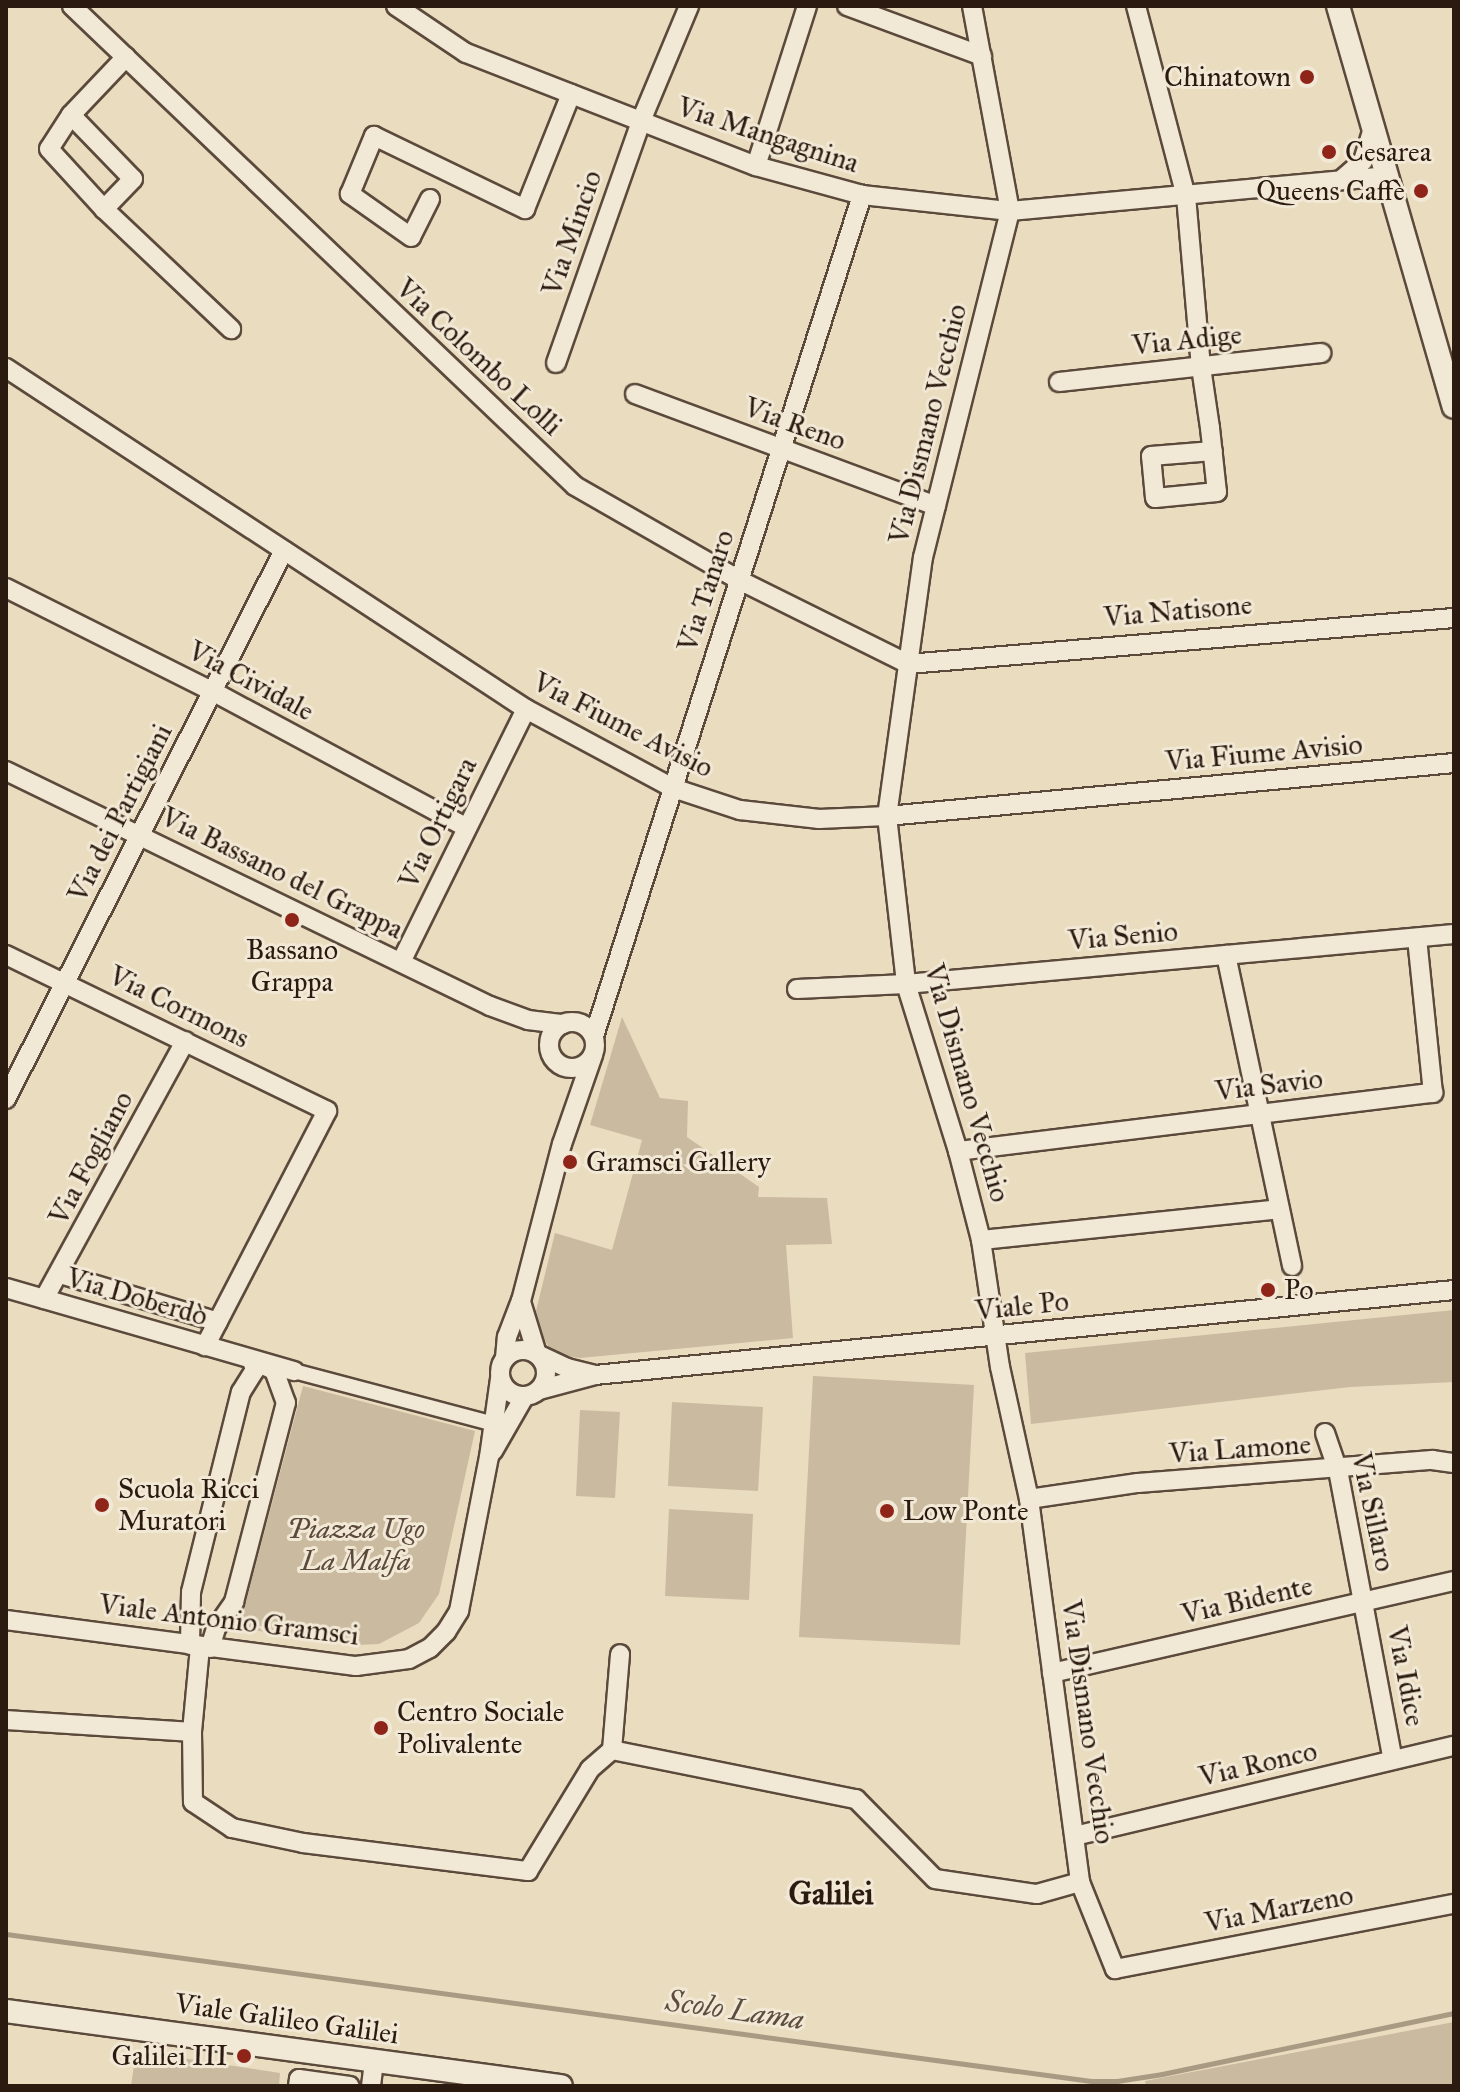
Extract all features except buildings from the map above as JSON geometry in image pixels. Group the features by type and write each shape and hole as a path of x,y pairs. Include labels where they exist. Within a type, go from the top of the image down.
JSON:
{"street":[{"name":"Via Colombo Lolli","path":"72,6 575,486 739,580 908,664"},
{"name":"Via Mangagnina","path":"396,6 466,53 756,166 862,195 1010,211 1340,180 1382,165"},
{"name":"Via Mincio","path":"556,363 641,121 689,6"},
{"path":"756,166 807,6"},
{"path":"847,6 982,56"},
{"path":"972,6 1010,211"},
{"path":"1136,6 1186,196 1201,367 1213,451"},
{"path":"1338,6 1454,407"},
{"path":"126,57 71,115 49,149 104,209 231,329"},
{"path":"430,199 411,237 350,194 374,136 525,209 571,94"},
{"path":"71,115 133,179 104,209"},
{"path":"1340,180 1363,161 1372,131"},
{"name":"Via Tanaro","path":"593,1046 602,1003 862,195"},
{"name":"Via Dismano Vecchio","path":"1010,211 923,557 887,816 906,984 958,1151 981,1240 994,1337 1029,1499 1080,1882 1115,1969"},
{"name":"Via Adige","path":"1059,382 1321,353"},
{"name":"Via Fiume Avisio","path":"6,368 526,709 673,788 740,810 819,819 887,816 1454,763"},
{"name":"Via Reno","path":"635,394 936,506"},
{"name":"Via dei Partigiani","path":"6,1099 67,984 284,550"},
{"name":"Via Cividale","path":"6,588 212,691 467,828"},
{"name":"Via Natisone","path":"908,664 1454,618"},
{"name":"Via Ortigara","path":"401,962 526,709"},
{"name":"Via Bassano del Grappa","path":"6,771 490,1006 528,1020 567,1023"},
{"name":"Via Senio","path":"797,989 906,984 1454,934"},
{"name":"Via Savio","path":"958,1151 1433,1093 1417,938"},
{"name":"Via Cormons","path":"6,955 327,1111 218,1322"},
{"path":"1226,955 1292,1266"},
{"path":"562,1144 570,1102 568,1082 549,1046 553,1033 567,1023 591,1015 602,1003"},
{"name":"Via Bassano del Grappa","path":"490,1006 549,1046"},
{"path":"521,1301 546,1376 532,1393 506,1390 500,1379 507,1337 521,1301 562,1144 593,1046 584,1025 567,1023"},
{"name":"Via Fogliano","path":"44,1299 185,1041"},
{"path":"560,1064 582,1066 593,1046"},
{"path":"981,1240 1279,1209"},
{"path":"60,1274 218,1322 205,1346"},
{"name":"Via Doberdò","path":"6,1288 252,1360"},
{"name":"Viale Po","path":"532,1393 595,1375 1454,1290"},
{"path":"505,1358 516,1351 537,1354"},
{"name":"Viale Po","path":"537,1354 567,1368 595,1375"},
{"path":"252,1360 494,1424"},
{"path":"252,1360 255,1370 244,1386 191,1592 191,1607 200,1647 192,1732 193,1802 232,1828 303,1843 528,1871 590,1769 612,1750 620,1654"},
{"path":"200,1647 234,1602 286,1403 274,1370 252,1360"},
{"name":"Viale Antonio Gramsci","path":"6,1620 356,1666 409,1659 430,1648 446,1632 466,1589 500,1379"},
{"path":"244,1386 266,1380 281,1390"},
{"name":"Viale Antonio Gramsci","path":"489,1457 532,1393"},
{"name":"Via Sillaro","path":"1325,1433 1338,1470 1364,1603"},
{"name":"Via Lamone","path":"1029,1499 1138,1483 1338,1470 1432,1460 1454,1463"},
{"name":"Via Bidente","path":"1052,1673 1454,1581"},
{"name":"Via Idice","path":"1364,1603 1393,1760"},
{"path":"191,1607 198,1615 208,1618 224,1614"},
{"path":"6,1720 192,1732"},
{"name":"Via Ronco","path":"1075,1836 1454,1746"},
{"path":"612,1750 856,1799 935,1879 1037,1894 1080,1882"},
{"name":"Via Marzeno","path":"1115,1969 1454,1904"},
{"name":"Viale Galileo Galilei","path":"6,2011 561,2086"},
{"path":"371,2086 374,2060"},
{"path":"298,2086 299,2079 350,2086"}],"green space":[{"path":"622,1017 660,1098 688,1101 687,1137 759,1187 758,1197 827,1198 832,1244 786,1245 793,1338 580,1358 560,1355 549,1348 542,1335 536,1311 555,1233 612,1250 642,1140 590,1125"},
{"path":"1454,1310 1454,1382 1350,1387 1031,1424 1025,1353"},
{"name":"Low Ponte","path":"813,1376 974,1385 960,1645 799,1637"},
{"name":"Piazza Ugo La Malfa","path":"303,1386 475,1431 439,1594 419,1623 379,1644 356,1645 239,1628"},
{"path":"672,1402 763,1407 758,1491 668,1486"},
{"path":"580,1410 620,1412 615,1498 576,1496"},
{"path":"669,1509 753,1514 749,1600 665,1596"},
{"path":"1454,2022 1454,2086 1146,2086 1145,2081"},
{"path":"136,2051 280,2073 279,2086 131,2086"}],"waterway":[{"name":"Scolo Lama","path":"6,1934 1091,2081 1117,2081 1162,2074 1454,2013"}],"place":[{"name":"Chinatown","path":"1307,77"},
{"name":"Cesarea","path":"1329,152"},
{"name":"Queens Caffè","path":"1421,191"},
{"name":"Bassano Grappa","path":"292,920"},
{"name":"Gramsci Gallery","path":"570,1162"},
{"name":"Po","path":"1268,1290"},
{"name":"Scuola Ricci Muratori","path":"102,1505"},
{"name":"Low Ponte","path":"887,1511"},
{"name":"Centro Sociale Polivalente","path":"381,1728"},
{"name":"Galilei III","path":"244,2056"}],"district":[{"name":"Galilei","path":"831,1894"}]}
